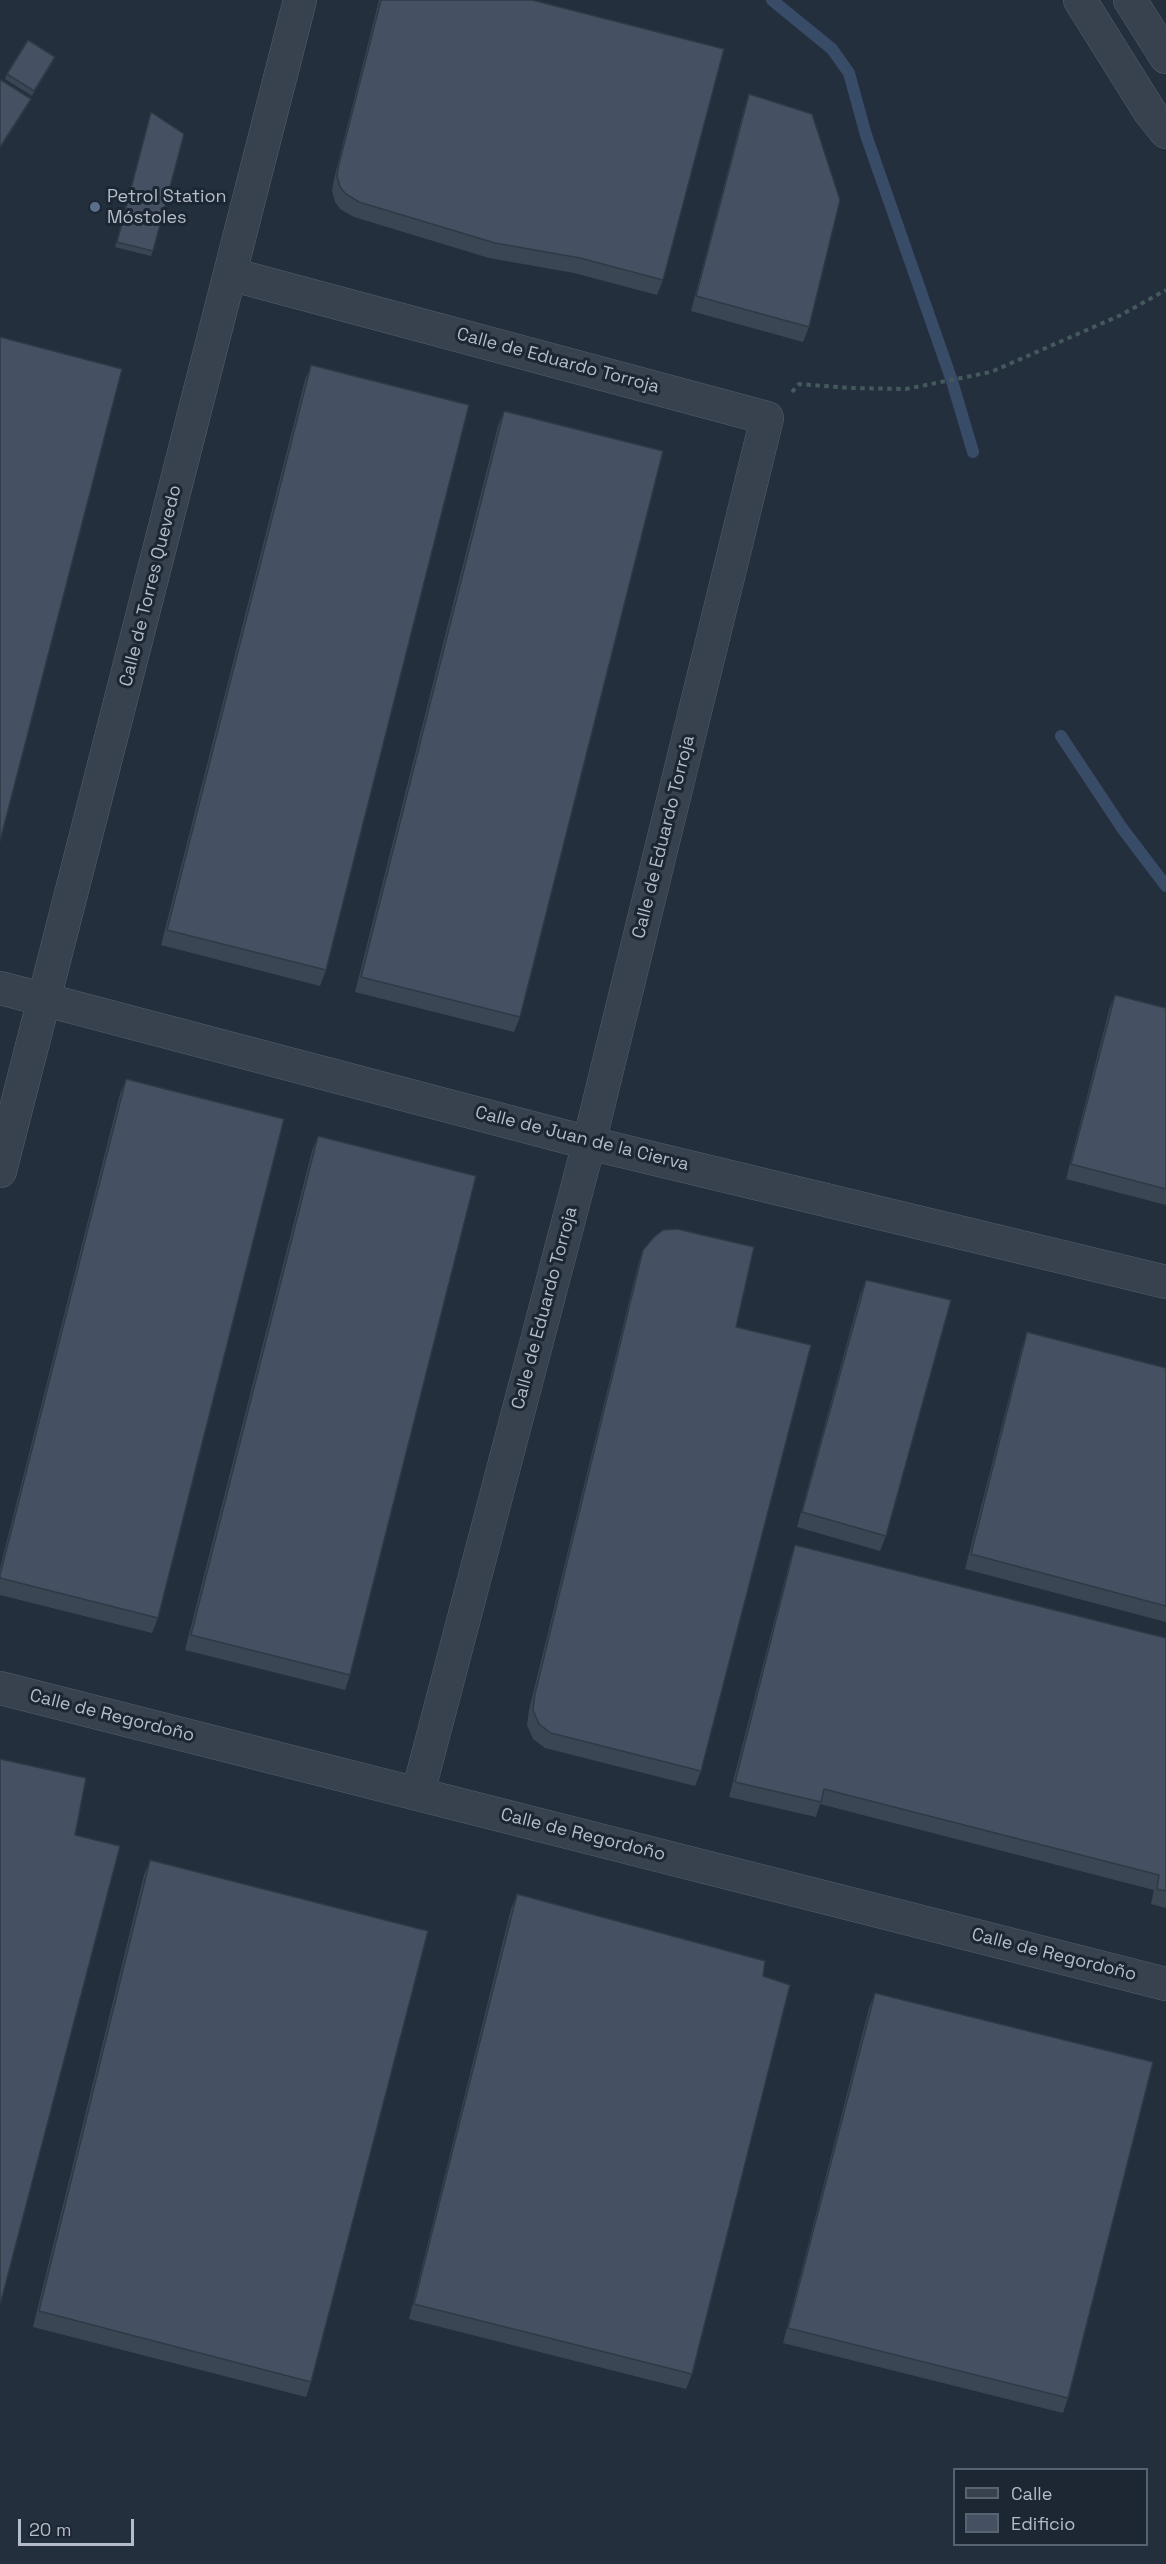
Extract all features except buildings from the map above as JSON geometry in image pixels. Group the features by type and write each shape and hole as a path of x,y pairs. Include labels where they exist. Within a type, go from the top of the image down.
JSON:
{"street":[{"name":"Calle de Torres Quevedo","path":"0,1171 300,0"},
{"path":"1080,0 1150,112 1166,132"},
{"path":"1130,0 1166,57"},
{"name":"Calle de Eduardo Torroja","path":"230,274 767,418 589,1143 418,1793"},
{"name":"Calle de Juan de la Cierva","path":"0,988 589,1143 1166,1282"},
{"name":"Calle de Regordoño","path":"0,1688 1166,1984"}],"path":[{"path":"767,418 799,384 906,389 991,372 1121,315 1166,290"}],"waterway":[{"path":"772,0 832,49 849,73 866,135 952,381 973,452"},
{"path":"1061,736 1122,828 1166,886"}],"place":[{"name":"Petrol Station Móstoles","path":"95,207"}]}
